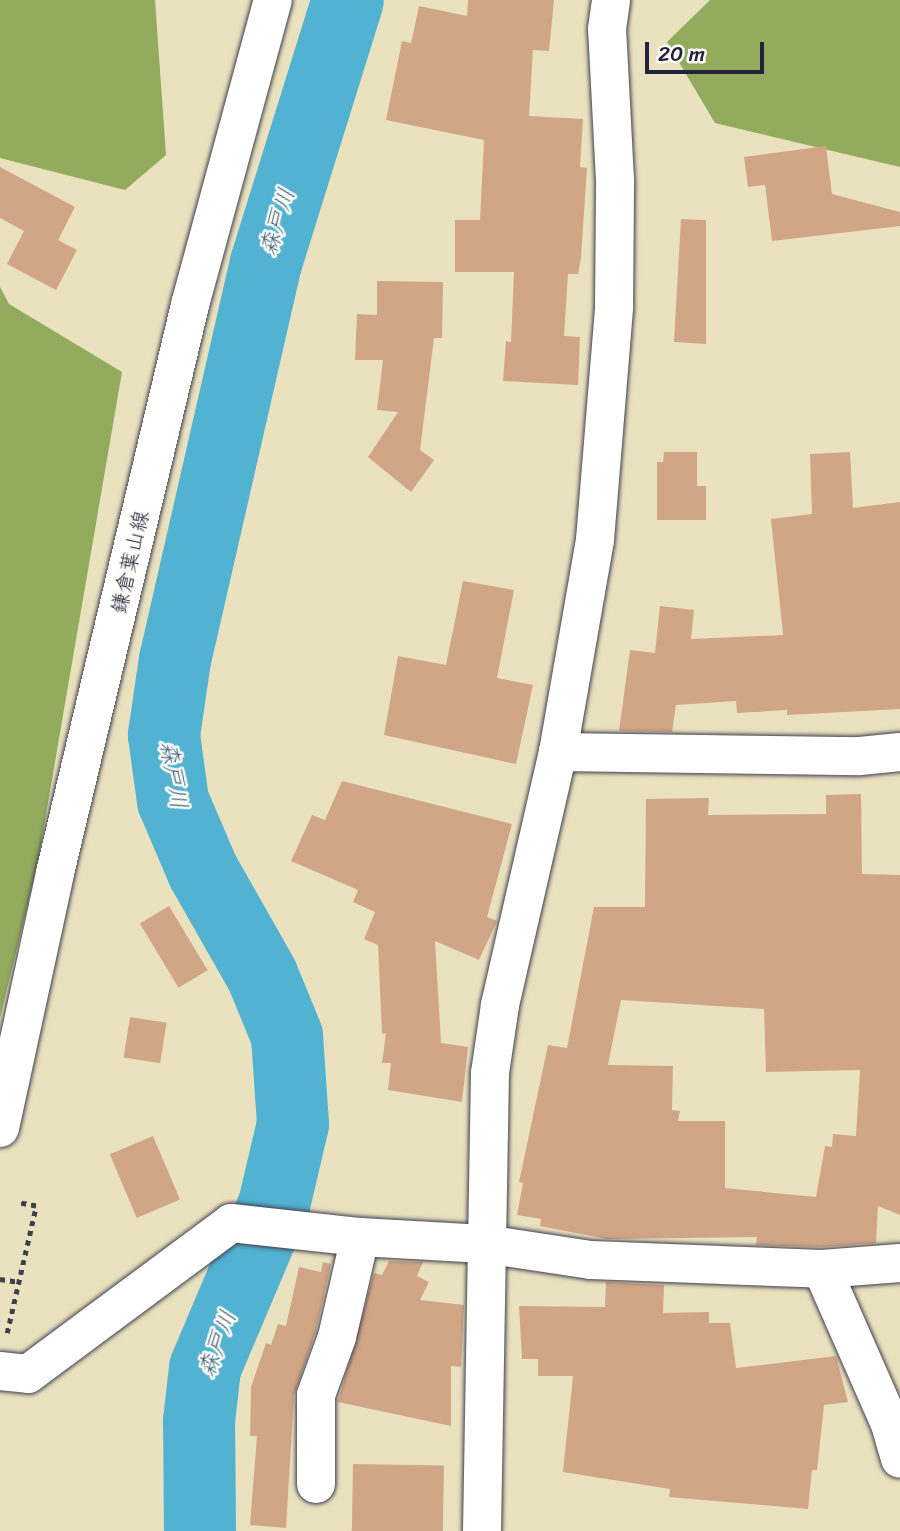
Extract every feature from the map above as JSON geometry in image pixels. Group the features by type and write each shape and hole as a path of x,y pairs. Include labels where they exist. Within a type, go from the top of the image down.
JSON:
{"street":[{"name":"鎌倉葉山線","path":"0,1128 55,873 187,318 273,0"},
{"path":"482,1531 490,1073 500,1005 558,752 595,540 607,399 615,244 607,29 611,0"},
{"path":"558,752 860,756 900,752"},
{"path":"2,1360 28,1374 231,1223 360,1237 485,1244 591,1260 822,1269 900,1263"},
{"path":"316,1484 316,1395 337,1337 360,1237"},
{"path":"822,1269 890,1424 900,1459"}],"path":[{"path":"2,1360 36,1206 20,1203"},
{"path":"0,1279 18,1282"}],"green space":[{"path":"0,0 155,0 166,155 125,190 0,158"},
{"path":"710,0 900,0 900,167 715,123 667,42"},
{"path":"0,287 9,304 122,372 38,861 0,1018"}],"building":[{"path":"468,0 554,0 549,51 533,50 529,116 583,119 580,167 587,168 581,258 578,274 568,274 564,336 580,337 578,385 503,381 506,341 511,342 514,272 455,272 455,220 480,220 484,140 386,120 402,41 411,43 419,6 467,16"},
{"path":"826,146 832,194 900,212 900,226 772,241 765,185 748,187 744,157"},
{"path":"0,167 75,207 58,240 77,250 56,290 7,264 24,231 0,218"},
{"path":"681,219 706,220 706,344 674,342"},
{"path":"377,281 443,282 442,338 434,338 420,450 434,460 411,492 368,457 398,412 377,410 383,360 355,360 357,314 377,315"},
{"path":"664,452 697,452 697,486 706,486 706,520 657,520 657,462 663,462"},
{"path":"850,452 853,508 900,502 900,709 787,715 787,710 737,713 736,701 676,705 672,732 619,731 630,650 655,653 660,606 694,610 691,639 783,635 771,519 812,514 810,454"},
{"path":"463,581 514,590 497,678 533,685 516,764 384,735 398,656 446,665"},
{"path":"342,781 512,824 487,917 497,921 479,960 435,941 441,1043 468,1047 462,1102 388,1090 391,1063 382,1063 386,1033 382,1034 378,945 364,939 375,912 353,902 358,890 291,861 312,815 325,820"},
{"path":"861,794 862,874 900,875 900,1215 878,1206 876,1243 822,1247 756,1245 757,1237 607,1239 540,1226 541,1219 517,1215 523,1183 519,1182 548,1045 567,1048 594,907 645,907 646,799 709,798 708,815 826,814 826,795","holes":["621,1000 764,1009 766,1072 860,1070 856,1136 833,1134 832,1147 825,1146 816,1197 725,1188 725,1121 678,1121 680,1111 672,1110 673,1066 608,1065"]},
{"path":"169,906 208,970 178,988 140,924"},
{"path":"130,1017 167,1023 160,1063 124,1057"},
{"path":"153,1136 180,1200 137,1218 110,1154"},
{"path":"389,1261 423,1262 417,1276 429,1282 420,1300 464,1305 461,1367 451,1366 451,1426 338,1402 374,1273 382,1275"},
{"path":"323,1262 331,1264 316,1331 294,1395 286,1528 250,1525 257,1436 250,1436 251,1387 266,1343 271,1345 278,1324 286,1326 299,1267 321,1272"},
{"path":"606,1282 664,1285 663,1313 709,1312 709,1323 730,1323 736,1368 836,1356 848,1402 824,1405 817,1470 812,1470 808,1509 669,1497 670,1489 563,1472 573,1376 538,1376 538,1359 522,1359 519,1306 605,1307"},
{"path":"353,1464 444,1466 443,1531 352,1531"}],"waterway":[{"name":"森戸川","path":"200,1531 199,1421 205,1368 274,1205 293,1124 287,1036 262,975 203,871 173,801 164,735 175,660 266,263 348,0"}]}
